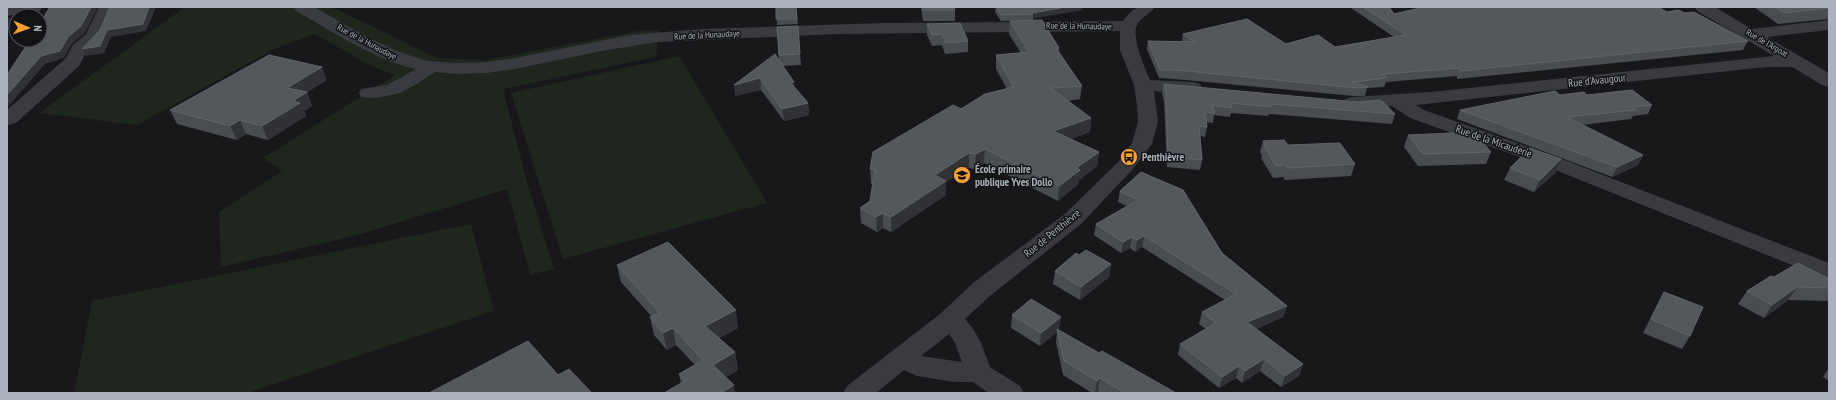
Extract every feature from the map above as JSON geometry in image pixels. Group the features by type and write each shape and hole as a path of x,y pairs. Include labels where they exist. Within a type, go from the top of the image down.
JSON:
{"street":[{"path":"7,11 34,7"},
{"path":"8,119 73,62 79,49 93,36 107,7"},
{"name":"Rue de la Hunaudaye","path":"302,7 392,56 431,66 498,67 638,40 726,33 1020,26 1128,26"},
{"path":"1128,26 1136,15 1147,7"},
{"name":"Rue de l'Argoat","path":"1703,7 1829,81"},
{"path":"1750,34 1829,25"},
{"name":"Rue de Penthièvre","path":"857,393 949,320 982,289 1073,219 1125,166 1142,144 1148,122 1147,105 1143,86 1129,50 1128,26"},
{"path":"1789,57 1799,29"},
{"name":"Rue d'Avaugour","path":"1397,101 1766,62 1789,57"},
{"path":"368,93 380,94 398,88 431,66"},
{"path":"1143,86 1175,86 1214,90"},
{"path":"1338,102 1354,104 1397,101"},
{"name":"Rue de la Micauderie","path":"1397,101 1417,114 1555,162 1593,180 1700,220 1829,272"},
{"path":"949,320 958,326 973,350 978,372"},
{"path":"903,357 917,366 954,372 978,372 1010,393"}],"shaded area":[{"path":"185,7 332,7 437,58 485,60 638,31 659,30 656,57 503,89 527,182 554,269 530,275 507,189 358,235 221,267 219,212 282,171 263,158 395,75 371,66 315,34 274,49 137,125 39,113"},
{"path":"679,56 767,203 563,259 511,93"},
{"path":"471,224 494,311 247,393 74,393 92,301"}],"building":[{"path":"50,7 91,7 81,26 68,37 60,51 41,56 7,95 7,75 25,48 48,48 48,10"},
{"path":"110,7 149,7 143,24 107,30 100,46 82,49 100,30"},
{"path":"776,7 796,7 797,19 776,19"},
{"path":"922,7 954,7 955,10 923,10"},
{"path":"996,7 1066,7 1032,13 1033,14 1001,15"},
{"path":"1363,7 1389,7 1394,14 1424,7 1658,7 1667,12 1678,10 1685,13 1694,12 1748,41 1460,71 1460,68 1383,74 1387,78 1352,82 1368,87 1357,88 1177,70 1160,70 1148,41 1195,42 1183,34 1247,19 1286,44 1318,35 1335,47 1406,35"},
{"path":"1775,7 1829,7 1829,8 1784,13"},
{"path":"1042,20 1059,48 1056,48 1082,86 1051,88 1091,118 1053,131 1099,152 1076,168 1080,170 1059,186 985,149 976,154 969,153 935,175 946,181 891,217 883,213 876,217 860,208 870,201 875,169 870,169 873,152 953,105 961,109 985,94 1014,87 996,55 1029,52 1010,21"},
{"path":"960,23 968,41 946,43 942,34 932,35 927,24"},
{"path":"798,26 800,54 779,55 777,27"},
{"path":"775,54 794,82 791,83 808,103 782,109 760,78 734,85"},
{"path":"269,55 322,67 287,88 307,92 293,101 300,103 262,126 240,120 230,126 170,110"},
{"path":"1164,84 1357,102 1381,100 1395,114 1270,104 1271,107 1231,103 1232,108 1212,105 1215,113 1205,112 1207,127 1199,126 1202,160 1168,157 1166,93"},
{"path":"1632,90 1652,105 1632,107 1636,110 1567,117 1643,155 1617,167 1460,110 1555,91 1560,95 1584,92 1587,95"},
{"path":"1474,132 1491,152 1423,154 1408,135"},
{"path":"1284,140 1288,145 1340,143 1355,164 1288,168 1286,165 1276,166 1264,146 1266,146 1263,141"},
{"path":"1530,148 1561,159 1540,180 1510,168"},
{"path":"1141,172 1183,190 1222,253 1287,306 1247,322 1303,364 1285,376 1264,359 1245,371 1239,366 1222,377 1180,344 1216,323 1202,312 1236,294 1144,236 1137,240 1132,237 1123,242 1096,224 1138,200 1120,191"},
{"path":"668,242 736,310 705,326 735,352 713,365 734,385 721,393 664,393 685,381 679,374 703,360 673,328 663,333 650,317 660,313 617,265"},
{"path":"1086,250 1111,264 1081,287 1055,271 1076,253 1079,255"},
{"path":"1798,263 1829,279 1829,288 1797,287 1772,305 1747,291 1771,276 1774,277"},
{"path":"1664,292 1703,307 1690,336 1651,319"},
{"path":"1031,299 1061,317 1041,333 1012,315"},
{"path":"1057,329 1099,353 1102,351 1176,393 1125,393 1100,378 1097,381 1064,361"},
{"path":"528,341 558,375 569,369 592,393 429,393"}],"place":[{"name":"Penthièvre","path":"1129,157"},
{"name":"École primaire publique Yves Dollo","path":"962,175"}]}
